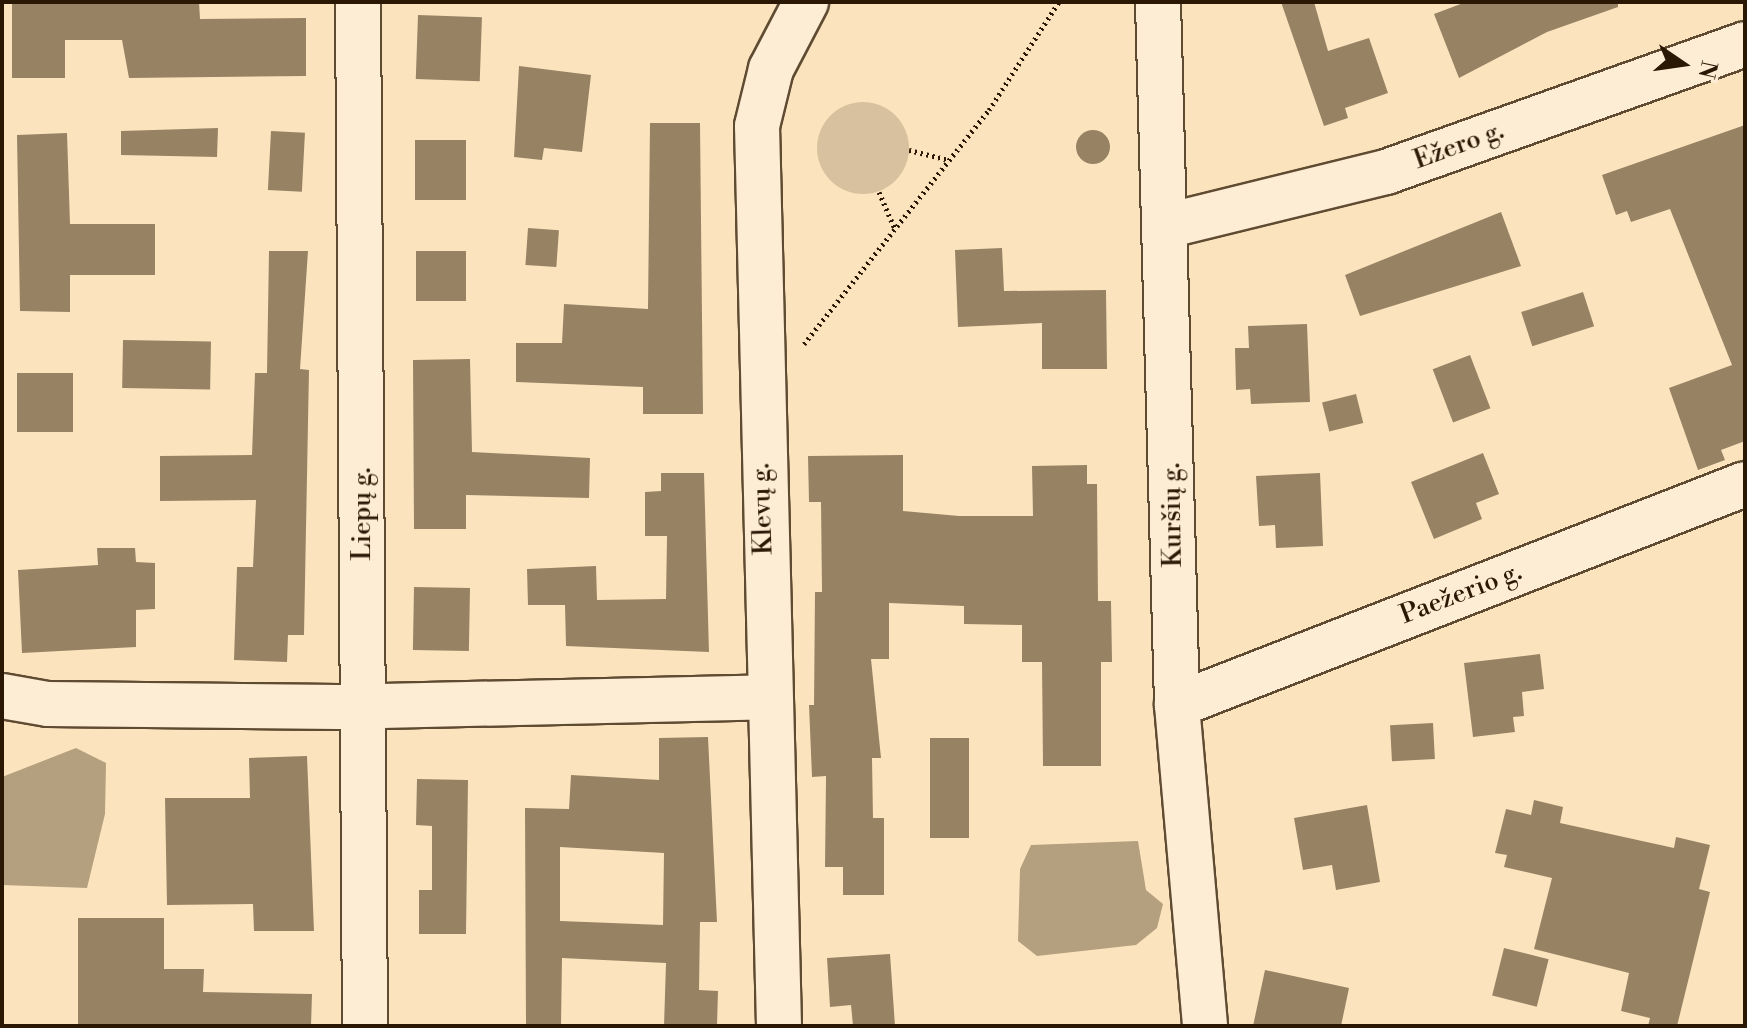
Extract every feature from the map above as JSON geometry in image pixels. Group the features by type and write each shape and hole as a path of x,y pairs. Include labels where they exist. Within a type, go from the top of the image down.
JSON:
{"street":[{"name":"Liepų g.","path":"358,2 365,1026"},
{"name":"Klevų g.","path":"779,1026 760,400 757,126 771,69 806,2"},
{"name":"Kuršių g.","path":"1158,2 1177,705 1205,1026"},
{"name":"Ežero g.","path":"1166,226 1386,172 1745,44"},
{"name":"Paežerio g.","path":"1177,705 1745,484"},
{"path":"2,696 48,704 364,706 769,697"}],"path":[{"path":"760,400 949,160 1059,2"},
{"path":"909,150 949,160"},
{"path":"879,192 895,230"}],"shaded area":[{"path":"863,102 881,105 896,115 906,130 909,148 906,166 896,181 881,191 863,194 845,191 830,181 820,166 817,148 820,130 830,115 845,105"},
{"path":"76,748 106,763 105,814 87,888 2,885 2,777"},
{"path":"1138,841 1146,890 1163,904 1157,928 1136,945 1037,956 1018,941 1020,869 1031,845"}],"building":[{"path":"12,2 199,2 200,19 306,18 306,76 129,78 122,40 65,40 65,78 12,78"},
{"path":"1281,2 1314,2 1328,51 1369,38 1388,93 1345,108 1348,118 1324,126"},
{"path":"1466,2 1618,2 1618,7 1547,32 1459,78 1434,14"},
{"path":"418,15 482,17 480,81 416,79"},
{"path":"519,66 591,75 582,152 544,148 542,160 514,157"},
{"path":"650,123 700,123 703,414 643,414 643,387 516,382 516,343 562,343 564,304 648,309"},
{"path":"1745,125 1745,441 1721,450 1725,460 1698,470 1669,388 1732,365 1670,209 1631,222 1627,211 1616,215 1602,175"},
{"path":"218,128 217,157 121,155 121,131"},
{"path":"1093,130 1105,135 1110,147 1105,159 1093,164 1081,159 1076,147 1081,135"},
{"path":"271,131 305,133 302,192 268,190"},
{"path":"67,133 70,224 155,224 155,275 70,275 70,312 20,311 17,135"},
{"path":"415,140 466,140 466,200 415,200"},
{"path":"1501,212 1521,266 1360,316 1345,275"},
{"path":"528,228 559,230 556,267 525,265"},
{"path":"1002,248 1004,291 1106,290 1107,369 1042,369 1042,323 958,327 955,250"},
{"path":"269,251 308,251 300,369 309,370 304,635 288,635 287,662 234,660 237,567 253,567 256,500 160,501 160,456 252,455 255,373 267,373"},
{"path":"416,251 466,251 466,301 416,301"},
{"path":"1583,292 1594,326 1532,346 1521,312"},
{"path":"1307,324 1310,402 1251,404 1250,389 1236,390 1235,348 1249,348 1248,326"},
{"path":"123,340 211,342 210,390 122,388"},
{"path":"1470,355 1490,408 1453,423 1433,369"},
{"path":"470,359 472,452 590,458 589,498 466,495 466,529 414,529 413,360"},
{"path":"17,373 73,373 73,432 17,432"},
{"path":"1356,394 1363,423 1329,432 1322,402"},
{"path":"1483,453 1499,494 1476,503 1482,519 1434,539 1411,482"},
{"path":"903,455 903,511 959,516 1033,516 1032,466 1087,465 1087,484 1097,484 1098,601 1111,601 1112,662 1101,662 1101,766 1043,766 1042,662 1022,662 1022,625 964,624 964,606 889,603 889,659 871,659 881,758 872,758 873,818 884,818 884,895 843,895 843,867 825,867 826,776 812,777 809,705 814,705 815,592 822,592 821,502 809,502 808,456"},
{"path":"661,473 704,473 709,652 566,646 565,605 528,605 527,569 596,566 597,600 666,599 667,536 645,536 645,492 661,491"},
{"path":"1320,473 1323,546 1276,548 1275,525 1259,526 1256,476"},
{"path":"97,548 135,548 136,562 155,563 155,609 136,610 136,647 22,653 18,570 98,565"},
{"path":"414,587 470,588 469,651 413,650"},
{"path":"1540,654 1544,689 1522,692 1524,716 1513,717 1515,732 1473,737 1464,663"},
{"path":"1433,723 1435,759 1392,761 1390,725"},
{"path":"708,737 717,922 700,922 699,990 718,991 717,1026 664,1026 666,963 562,958 561,1026 526,1026 525,808 569,809 571,775 659,780 659,738","holes":["560,847 664,853 663,925 560,921"]},
{"path":"930,738 969,738 969,838 930,838"},
{"path":"307,756 314,931 254,931 253,904 167,905 165,798 250,798 249,758"},
{"path":"417,779 468,780 466,934 419,934 419,890 432,890 432,826 416,825"},
{"path":"1534,800 1563,807 1560,823 1674,848 1676,837 1710,845 1699,889 1710,892 1677,1026 1648,1026 1650,1018 1621,1011 1629,973 1534,949 1552,878 1504,867 1507,855 1495,853 1506,809 1531,815"},
{"path":"1367,805 1380,882 1336,890 1332,865 1303,870 1294,818"},
{"path":"78,918 164,918 164,969 204,969 203,992 312,994 311,1026 78,1026"},
{"path":"1504,948 1549,959 1537,1007 1492,996"},
{"path":"890,954 895,1026 853,1026 851,1005 830,1007 827,958"},
{"path":"1265,970 1349,988 1341,1026 1253,1026"}]}
